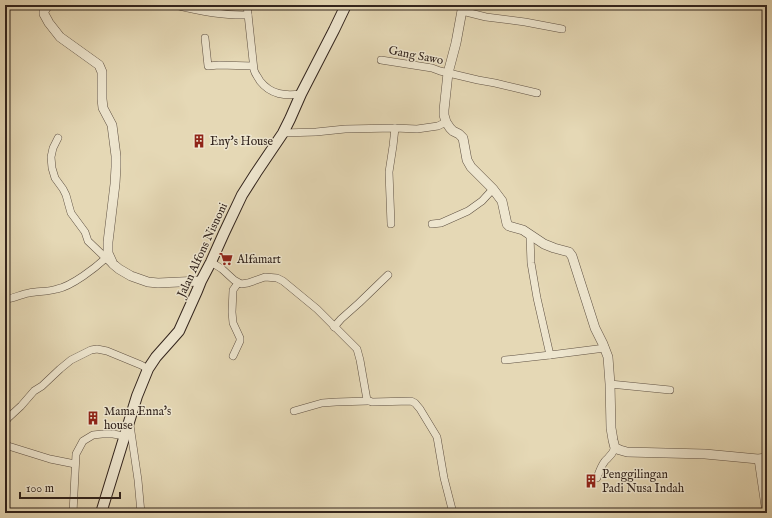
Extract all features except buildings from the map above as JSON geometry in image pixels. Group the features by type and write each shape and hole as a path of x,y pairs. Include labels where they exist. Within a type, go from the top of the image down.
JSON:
{"main road":[{"name":"Jalan Alfons Nisnoni","path":"101,513 137,396 148,369 156,357 179,331 201,280 242,195 282,133 346,5"}],"street":[{"path":"48,5 44,11 44,14 49,23 60,36 99,65 102,72 103,108 112,124 116,156 115,184 108,242 110,261"},
{"path":"175,5 205,12 240,16 248,15"},
{"path":"247,5 255,74 267,89 278,94 301,94"},
{"path":"562,29 532,23 486,17 463,8 448,73 444,115 450,128 463,138 467,160 471,168 493,189 502,201 507,224 511,227 523,230 544,244 571,254 594,328 605,348 608,357 611,428 615,448 613,454 604,462 599,470 597,478"},
{"path":"205,38 208,66 253,66"},
{"name":"Gang Sawo","path":"380,60 432,68 537,93"},
{"path":"282,133 345,129 417,129 438,126 446,122"},
{"path":"390,224 388,172 395,128"},
{"path":"58,138 53,148 51,157 52,168 55,178 66,195 72,213 85,232 88,241 119,269 131,276 148,282 158,283 201,280"},
{"path":"432,224 441,224 468,211 482,201 493,189"},
{"path":"530,236 531,263 537,298 550,355"},
{"path":"5,299 10,299 33,292 44,292 58,289 77,280 96,267 110,261"},
{"path":"211,262 222,269 238,283 248,284 265,277 276,278 283,281 317,309 357,349 366,399 368,401"},
{"path":"334,327 340,319 388,275"},
{"path":"233,356 240,341 233,323 232,312 234,290 238,283"},
{"path":"505,360 605,348"},
{"path":"5,422 34,391 42,386 60,369 71,360 91,350 97,349 107,351 148,369"},
{"path":"610,384 670,390"},
{"path":"294,411 336,402 411,401 415,403 437,436 444,478 453,513"},
{"path":"129,421 138,480 141,513"},
{"path":"73,513 76,454 83,441 93,435 113,434 124,436"},
{"path":"5,444 50,459 75,464"},
{"path":"615,448 628,452 704,454 762,459 766,513"}],"place":[{"name":"Eny's House","path":"199,141"},
{"name":"Alfamart","path":"226,259"},
{"name":"Mama Enna's house","path":"93,418"},
{"name":"Penggilingan Padi Nusa Indah","path":"591,481"}]}
